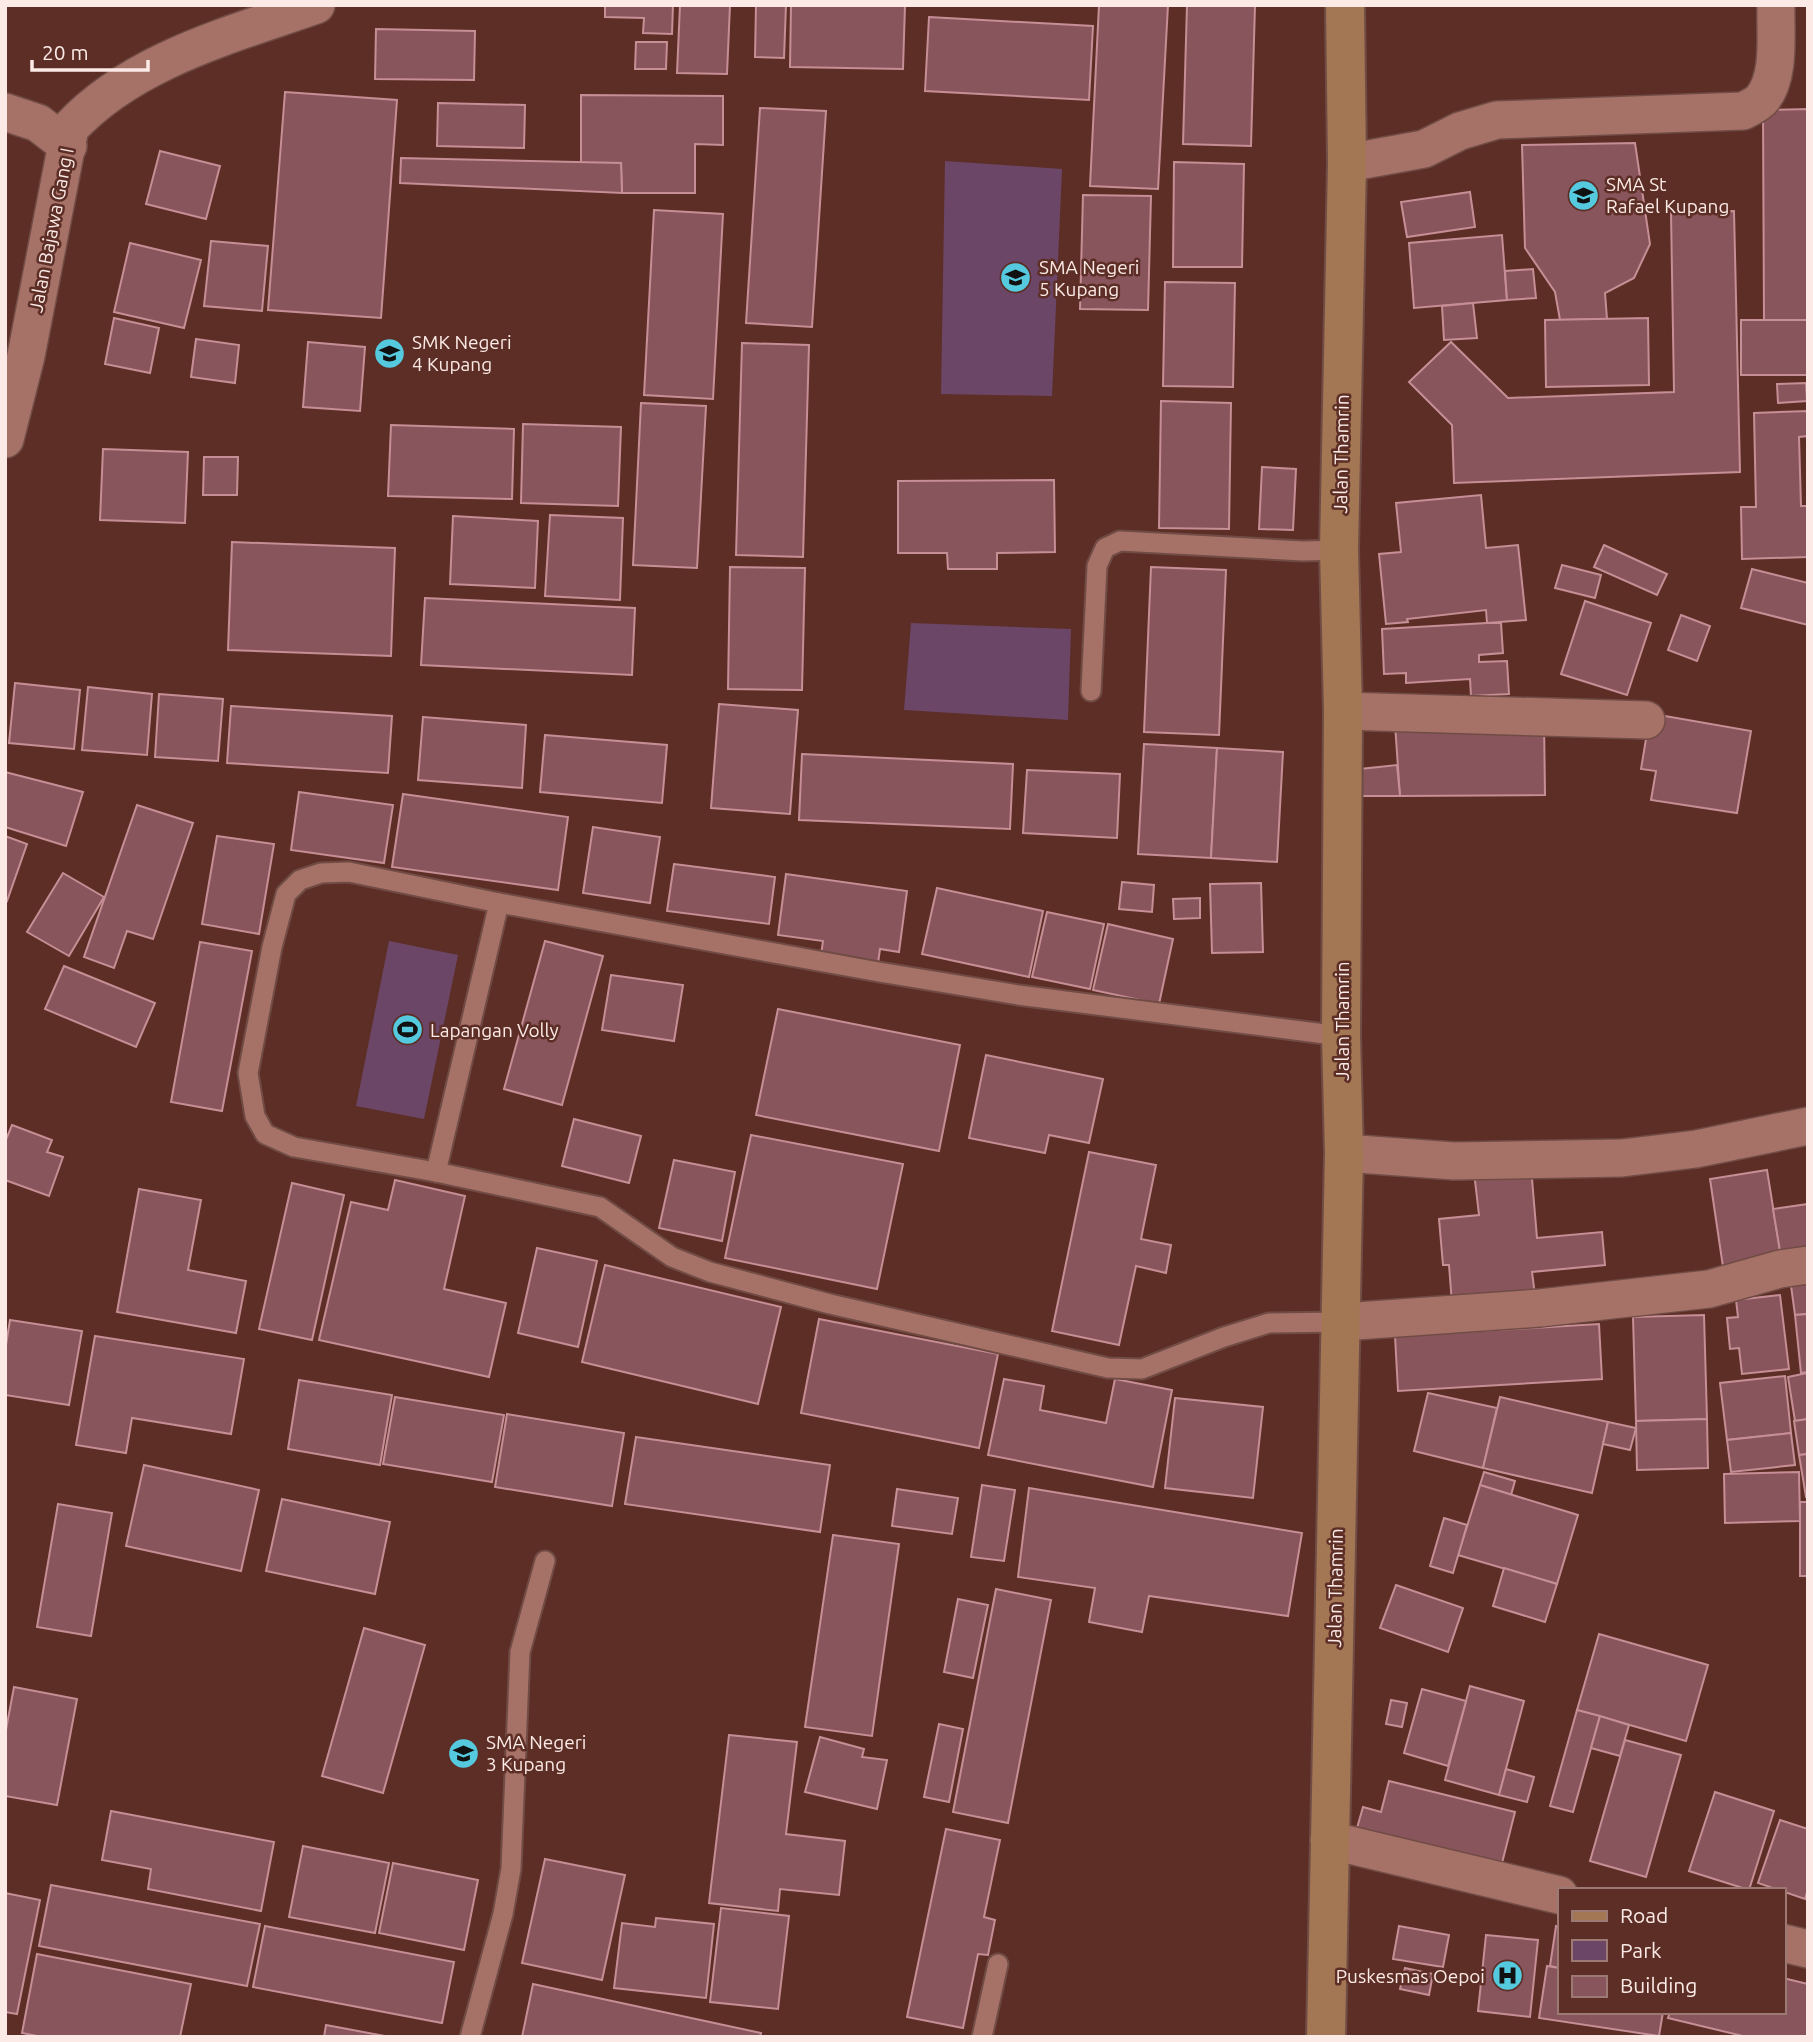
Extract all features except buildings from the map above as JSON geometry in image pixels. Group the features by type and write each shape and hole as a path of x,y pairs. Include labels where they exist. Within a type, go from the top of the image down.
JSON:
{"main road":[{"name":"Jalan Thamrin","path":"1326,2037 1344,1153 1341,1036 1343,711 1339,550 1347,163 1345,5"}],"street":[{"name":"Jalan Bajawa Gang I","path":"5,439 26,356 70,128 88,109 120,86 193,48 316,5"},
{"path":"1347,163 1424,149 1460,131 1497,120 1743,111 1761,101 1769,87 1774,69 1776,5"},
{"path":"5,112 38,123 68,146"},
{"path":"1343,711 1647,720"},
{"path":"1344,1153 1454,1161 1622,1158 1696,1149 1808,1126"},
{"path":"1342,1322 1540,1308 1709,1289 1780,1269 1808,1265"},
{"path":"1329,1840 1558,1895"},
{"path":"1785,1943 1808,1949"}],"lane":[{"path":"1091,691 1097,566 1105,548 1120,541 1303,551 1339,550"},
{"path":"1341,1036 1018,995 499,903 349,872 321,873 300,880 286,894 272,947 248,1073 255,1116 265,1134 294,1147 436,1172 600,1207 671,1257 710,1272 830,1304 1108,1368 1142,1369 1224,1337 1269,1323 1342,1322"},
{"path":"436,1172 499,903"},
{"path":"470,2037 503,1914 511,1869 520,1652 545,1561"},
{"path":"982,2037 999,1964"}],"green space":[{"path":"945,161 1062,169 1052,396 941,394"},
{"path":"911,623 1071,629 1068,720 904,710"},
{"name":"Lapangan Volly","path":"389,941 458,955 424,1119 356,1106"}],"place":[{"name":"SMA St Rafael Kupang","path":"1583,195"},
{"name":"SMA Negeri 5 Kupang","path":"1016,278"},
{"name":"SMK Negeri 4 Kupang","path":"389,353"},
{"name":"Lapangan Volly","path":"407,1030"},
{"name":"SMA Negeri 3 Kupang","path":"463,1753"},
{"name":"Puskesmas Oepoi","path":"1508,1976"}]}
